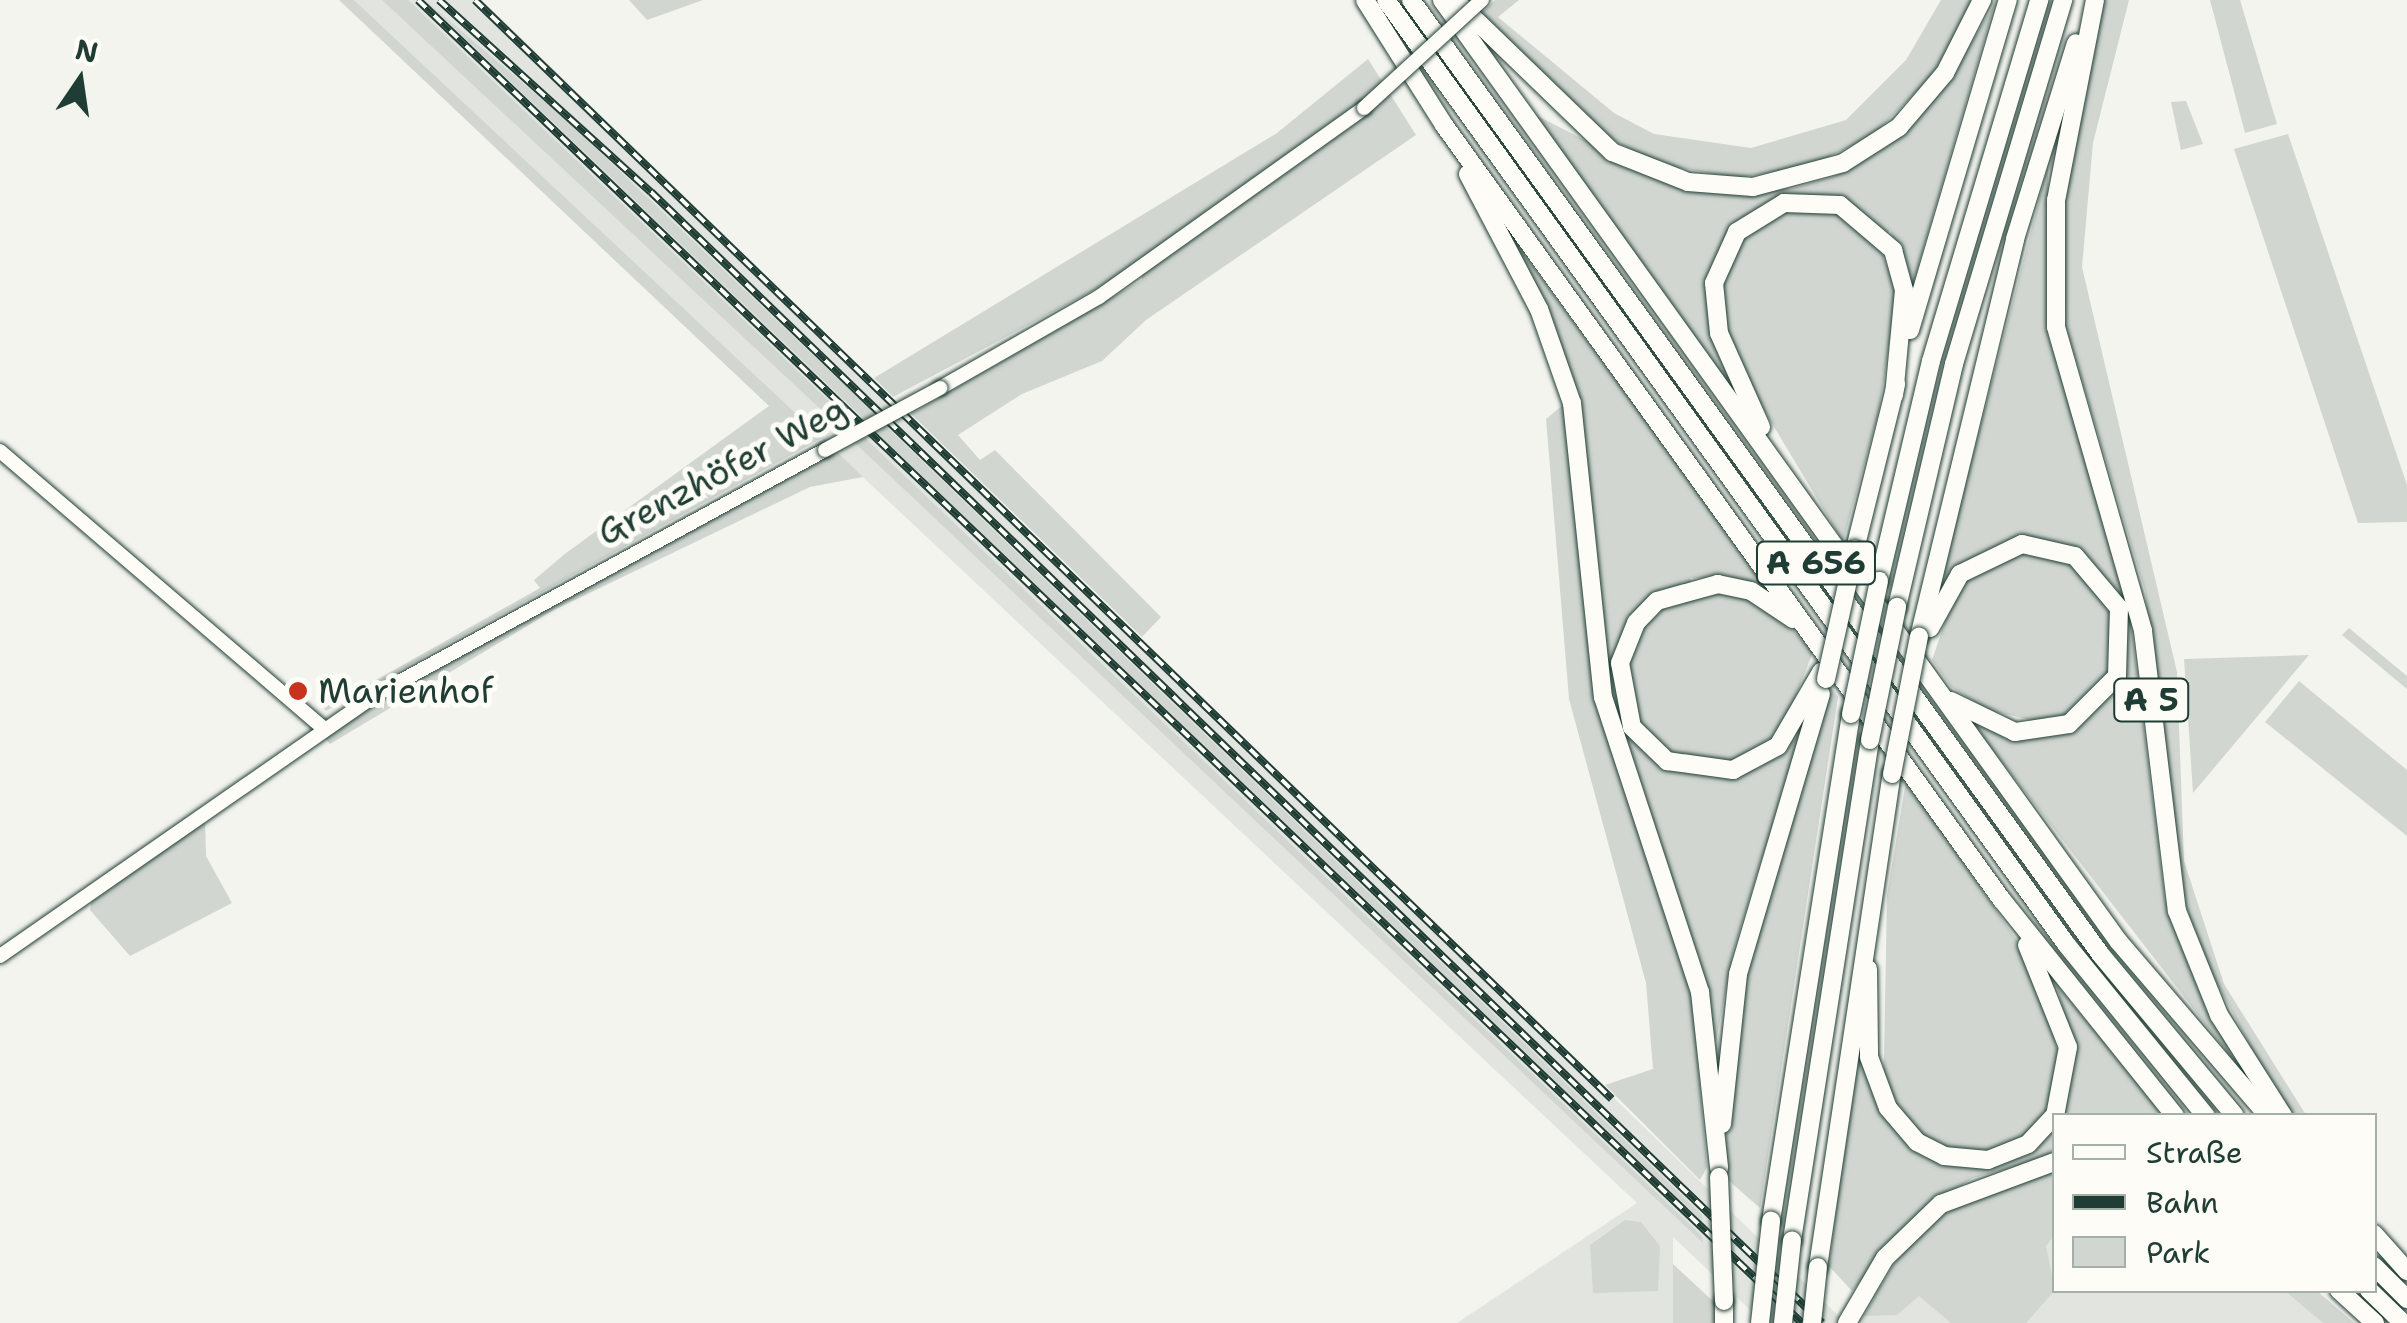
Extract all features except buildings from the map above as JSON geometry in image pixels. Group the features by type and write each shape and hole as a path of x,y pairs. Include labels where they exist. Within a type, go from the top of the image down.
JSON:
{"highway":[{"path":"1365,0 1444,124 1827,646 2002,900 2173,1113"},
{"name":"A 656","path":"1386,0 2066,944 2204,1113"},
{"name":"A 656","path":"1411,0 2101,956 2232,1113"},
{"name":"A 656","path":"1442,0 1793,490"},
{"path":"1455,0 1612,152 1688,182 1753,187 1843,163 1899,127 1944,73 1982,0"},
{"path":"1827,646 1894,395 2008,0"},
{"path":"1760,1323 1772,1221 1851,714 1878,581 1931,361 2039,0"},
{"path":"1783,1323 1792,1240 1870,740 1898,607 1954,364 2063,0"},
{"name":"A 5","path":"1922,641 2016,238 2092,0"},
{"name":"A 5","path":"2092,0 2056,200 2056,327 2142,631 2177,911 2219,1015 2281,1113"},
{"path":"1444,124 1539,308 1572,403 1603,697 1700,992 1719,1173 1724,1323"},
{"path":"1894,395 1904,290 1885,238 1853,211 1812,200 1747,222 1718,269 1718,334 1793,490 2119,942 2265,1113"},
{"path":"1812,1323 1869,889 1922,641 1960,574 2022,544 2087,564 2123,622 2110,688 2056,729 2001,728 1932,684"},
{"name":"A 656","path":"1688,586 1751,592 1827,646 1823,676 1778,746 1712,772 1651,750 1619,688 1636,623 1688,586"},
{"path":"1719,1173 1738,974 1823,676"},
{"path":"1869,889 1869,1057 1899,1124 1929,1150 1973,1161 2014,1152 2052,1119"},
{"path":"2002,900 2064,1030 2068,1078 2056,1113"},
{"path":"1847,1323 1884,1258 1941,1204 2052,1163"},
{"path":"2377,1237 2407,1272"},
{"path":"2377,1269 2407,1299"},
{"path":"2342,1293 2376,1323"},
{"path":"2373,1293 2402,1323"}],"main road":[{"name":"Grenzhöfer Weg","path":"0,956 324,730 482,633 940,388 1099,297 1364,108 1482,0"},
{"path":"0,451 324,730"}],"shaded area":[{"path":"354,0 482,0 1846,1323 1764,1323 1673,1237 1673,1323 1457,1323 1637,1203"},
{"path":"2052,1172 2052,1293 2319,1293 2354,1323 1862,1323 1879,1287"}],"green space":[{"path":"339,0 354,0 822,438 326,711 319,702 337,702 540,588 534,580 566,553 769,406"},
{"path":"382,0 408,0 853,424 845,432"},
{"path":"425,0 565,119 875,414 864,419"},
{"path":"629,0 703,0 647,20"},
{"path":"1495,0 1519,0 1498,17 1614,113 1654,134 1751,148 1846,120 1906,60 1941,0 1976,0 1931,77 1872,136 1809,166 1736,178 1659,164 1600,133 1479,16"},
{"path":"2103,0 2129,0 2093,143 2082,267 2177,672 2184,861 2224,984 2305,1113 2292,1113 2270,1083 2197,946 2177,870 2145,591 2066,326 2062,198"},
{"path":"2210,0 2240,0 2277,124 2245,133"},
{"path":"1995,3 1912,287 1890,230 1879,245 1897,294 1879,410 1843,542 1749,385 1731,390 1532,113 1676,187 1791,189 1835,176 1901,135 1956,69"},
{"path":"1368,59 1416,135 1146,320 1102,361 1022,394 958,435 980,460 995,450 1161,617 1142,637 911,414 1142,280 1141,265 893,397 874,378 1277,133"},
{"path":"2186,101 2203,144 2181,150 2171,102"},
{"path":"2288,134 2407,485 2407,522 2358,523 2234,149"},
{"path":"2048,166 2048,334 2128,600 2165,900 2234,1061 1971,722 2032,739 2030,720 1989,710 1951,687 1932,660 1953,599 1944,573 1956,520"},
{"path":"1510,235 1773,595 1730,577 1690,578 1694,592 1741,596 1778,614 1813,652 1784,725 1758,751 1757,769 1800,735 1733,952 1716,1042 1698,953 1691,987 1707,1167 1700,1180 1605,1085 1653,1069 1646,983 1569,699 1546,419 1577,393"},
{"path":"886,426 1702,1215 1702,1221 876,432"},
{"path":"865,438 1702,1236 1703,1243 855,443"},
{"path":"835,450 863,477 810,487 554,610 330,744 323,736 445,659"},
{"path":"2349,628 2407,676 2407,689 2342,635"},
{"path":"2309,655 2193,793 2184,659"},
{"path":"2299,681 2407,770 2407,836 2265,722"},
{"path":"1829,685 1838,697 1760,1208 1728,1180 1724,1103 1748,950"},
{"path":"1906,781 2016,939 2046,999 2060,1065 2075,1065 2075,1052 2056,984 2162,1113 2052,1113 2052,1157 1973,1178 1921,1210 1852,1291 1829,1266 1859,1031 1883,1113 1887,895"},
{"path":"205,818 206,856 232,903 130,956 90,910 92,898"},
{"path":"2052,1172 2052,1238 2046,1246 2052,1293 2026,1323 1951,1323 1919,1296 1897,1315 1864,1316 1902,1250 1936,1220 1976,1194"},
{"path":"1625,1220 1641,1222 1660,1246 1658,1291 1593,1293 1590,1245"},
{"path":"1673,1264 1715,1303 1715,1323 1673,1323"},
{"path":"2287,1293 2319,1293 2354,1323 2323,1323"}],"railway":[{"path":"418,0 1802,1323"},
{"path":"439,0 651,192 1822,1323"},
{"path":"475,0 1612,1099"}],"place":[{"name":"Marienhof","path":"298,691"}]}
